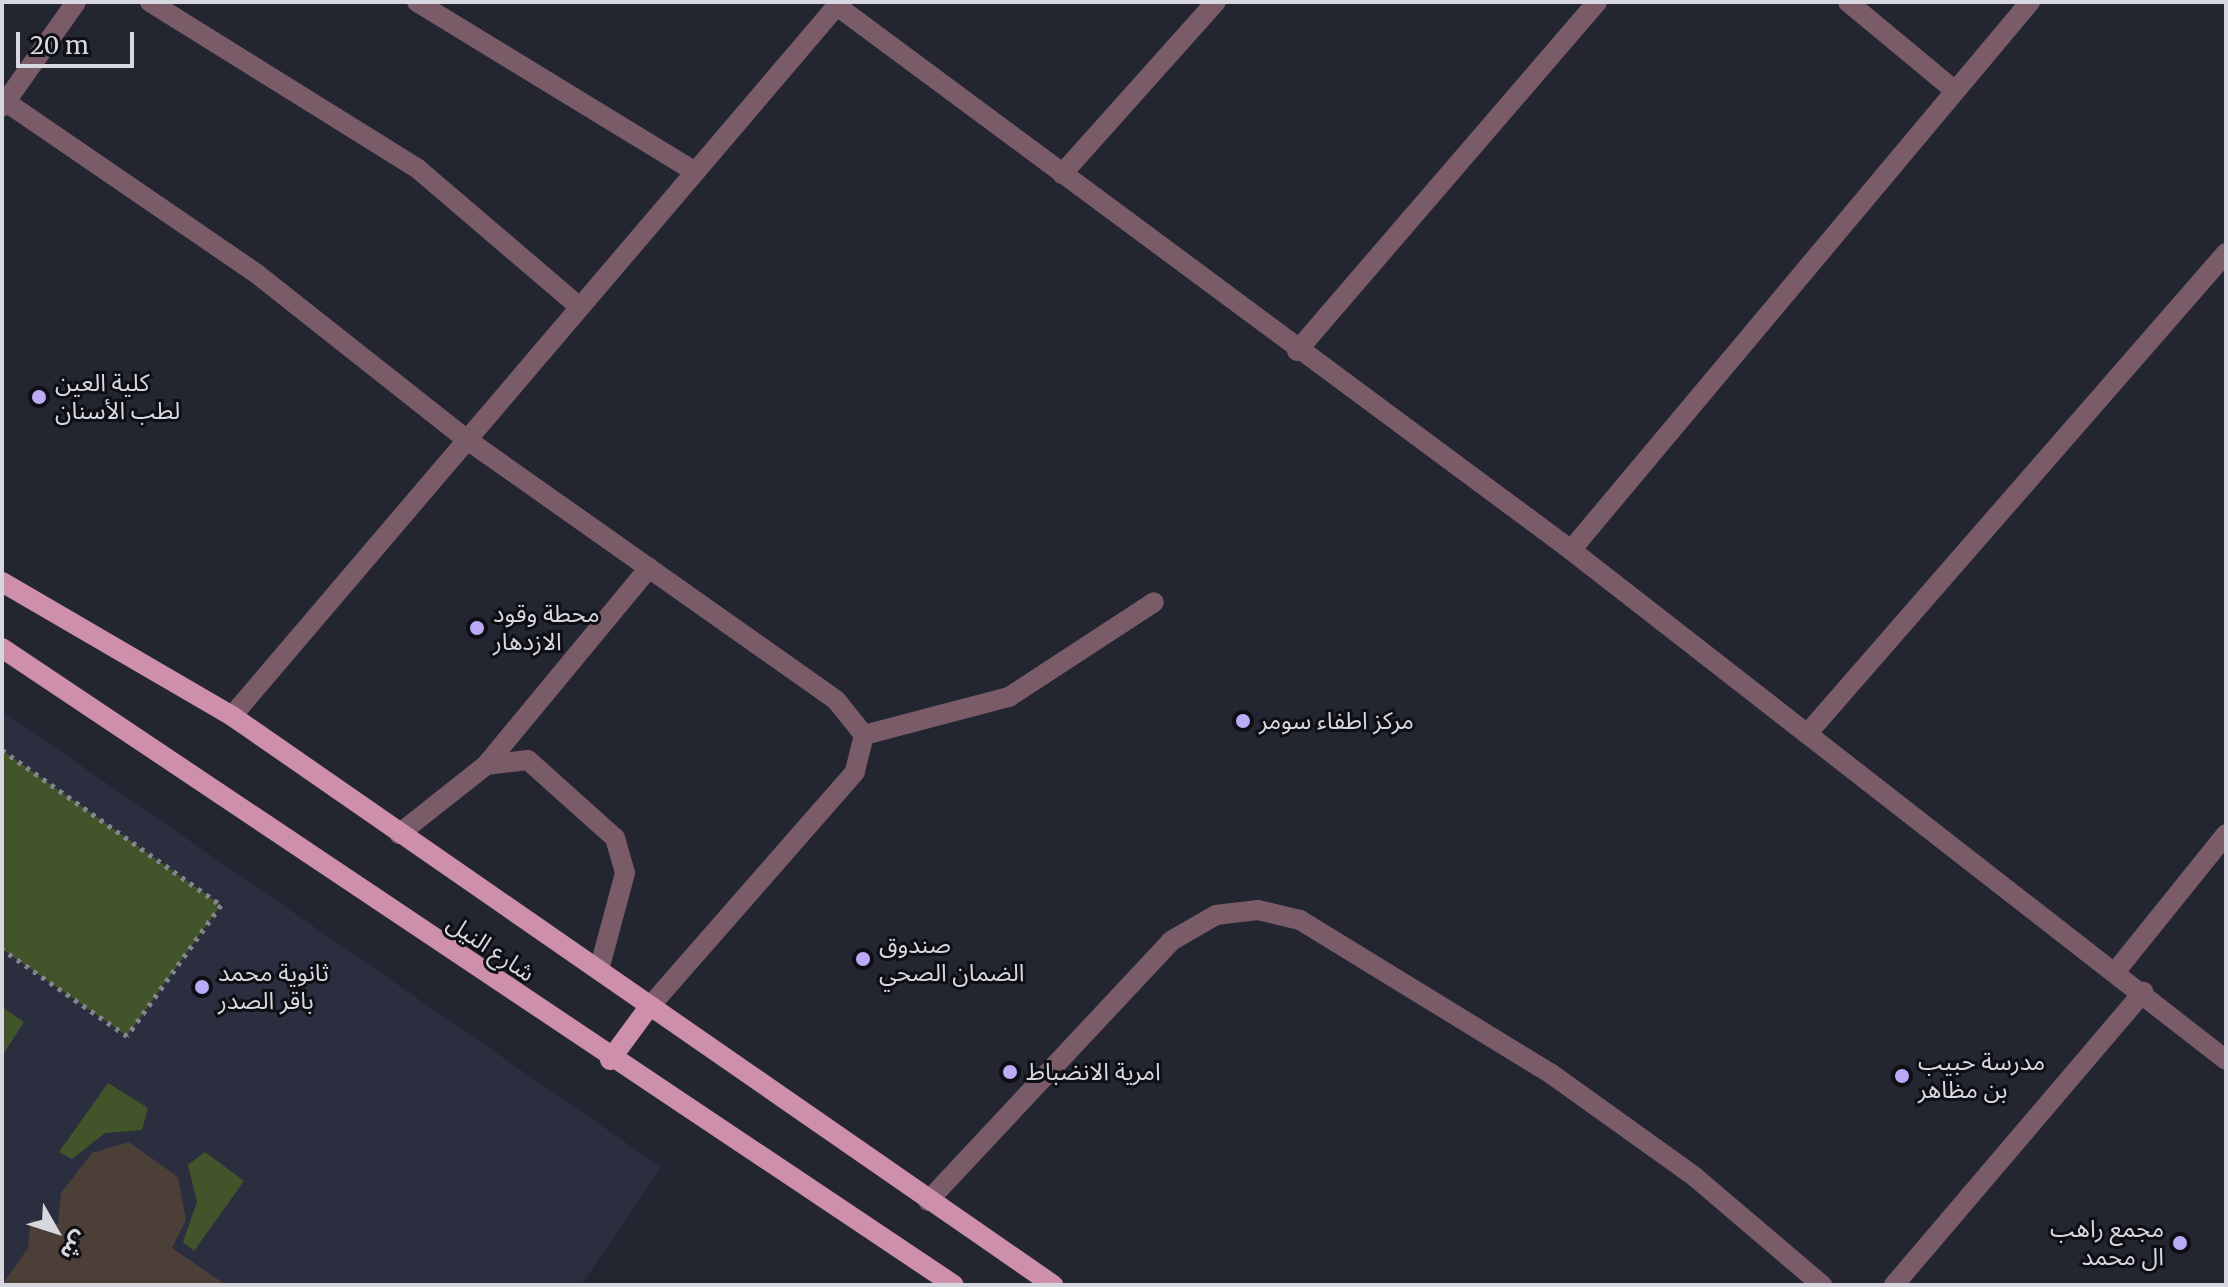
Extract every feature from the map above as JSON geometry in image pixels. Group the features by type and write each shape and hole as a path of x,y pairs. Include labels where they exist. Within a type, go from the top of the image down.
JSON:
{"main road":[{"path":"2,582 232,716 1053,1285"},
{"name":"شارع النيل","path":"2,648 610,1060 954,1285"},
{"path":"610,1060 649,1007"}],"street":[{"path":"76,2 4,104 257,274 466,439 836,700 864,735"},
{"path":"150,2 418,169 577,305"},
{"path":"417,2 692,170"},
{"path":"1062,174 1216,2"},
{"path":"1297,351 1597,2"},
{"path":"1848,2 1954,90"},
{"path":"1571,550 2030,2"},
{"path":"232,716 577,305 838,4 1297,351 1571,550 2143,992 2226,1060"},
{"path":"1807,734 2226,253"},
{"path":"399,834 486,765 649,568"},
{"path":"864,735 1009,697 1154,602"},
{"path":"649,1007 855,772 864,735"},
{"path":"486,765 528,760 615,838 625,873 599,970"},
{"path":"2116,971 2226,834"},
{"path":"928,1201 1171,941 1216,915 1258,910 1300,920 1550,1073 1695,1177 1822,1285"},
{"path":"1894,1285 2143,992"}],"path":[{"path":"2,750 221,905 127,1036 2,949"}],"shaded area":[{"name":"ثانوية محمد باقر الصدر","path":"2,711 661,1167 581,1285 2,1285"}],"green space":[{"path":"2,750 221,905 127,1036 2,949"},
{"path":"2,1007 24,1022 2,1056"},
{"path":"108,1083 148,1108 142,1130 105,1133 72,1159 59,1152"},
{"path":"205,1152 244,1181 194,1251 183,1242 197,1202 188,1165"}],"building":[{"path":"129,1142 178,1177 186,1220 172,1248 226,1285 2,1285 28,1248 31,1220 58,1224 61,1193 92,1153"}],"place":[{"name":"كلية العين لطب الأسنان","path":"39,397"},
{"name":"محطة وقود الازدهار","path":"477,628"},
{"name":"مركز اطفاء سومر","path":"1243,721"},
{"name":"صندوق الضمان الصحي","path":"863,959"},
{"name":"ثانوية محمد باقر الصدر","path":"202,987"},
{"name":"امرية الانضباط","path":"1010,1072"},
{"name":"مدرسة حبيب بن مظاهر","path":"1902,1076"},
{"name":"مجمع راهب ال محمد","path":"2180,1243"}]}
